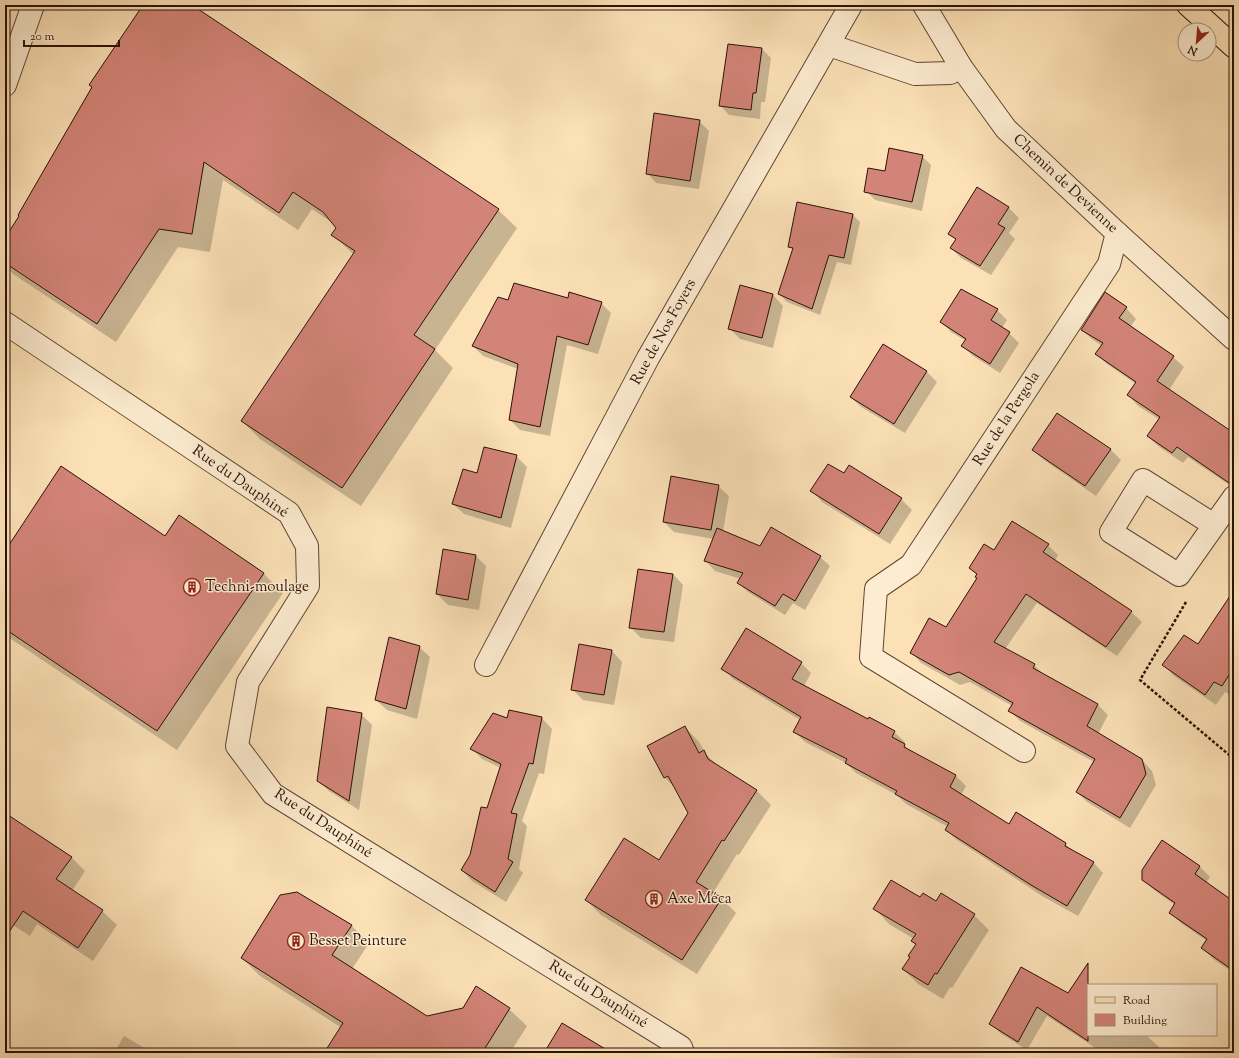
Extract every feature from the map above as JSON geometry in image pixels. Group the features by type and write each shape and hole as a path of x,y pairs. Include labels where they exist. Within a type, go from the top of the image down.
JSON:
{"main road":[{"path":"1188,5 1234,47"}],"street":[{"path":"5,85 33,5"},
{"name":"Rue de Nos Foyers","path":"486,665 648,358 851,5"},
{"name":"Chemin de Devienne","path":"924,5 961,67 1006,129 1234,339"},
{"path":"829,45 916,74 950,73 961,67"},
{"name":"Rue de la Pergola","path":"1024,751 871,656 876,589 911,565 1109,264 1117,232"},
{"name":"Rue du Dauphiné","path":"5,322 289,513 304,539 307,546 308,586 248,682 236,746 273,794 681,1047 683,1053"},
{"path":"1214,525 1142,480 1111,532 1179,574 1214,525 1234,497"}],"path":[{"path":"1179,574 1189,598 1140,680 1234,760"}],"building":[{"path":"143,5 192,5 499,209 414,335 435,349 342,488 241,421 355,251 331,235 336,228 323,212 293,192 279,213 204,162 192,234 159,229 97,324 5,263 5,238 92,87 89,85"},
{"path":"728,44 762,48 756,93 753,93 751,110 719,106"},
{"path":"654,113 700,120 690,181 646,174"},
{"path":"889,148 923,155 912,202 864,192 868,168 885,171"},
{"path":"977,187 1009,207 998,224 1005,228 980,266 950,248 956,239 948,234"},
{"path":"797,202 853,214 844,258 829,255 812,309 778,294 793,248 788,247"},
{"path":"514,283 568,298 569,292 602,302 588,345 557,336 540,427 509,420 518,364 472,346 498,297 508,300"},
{"path":"740,285 773,294 762,338 728,329"},
{"path":"961,289 998,309 991,320 1010,332 990,364 961,346 966,339 940,322"},
{"path":"1105,292 1127,307 1119,318 1174,356 1157,381 1234,433 1234,485 1177,447 1172,453 1147,436 1160,417 1127,395 1136,382 1095,354 1103,343 1081,330"},
{"path":"883,344 927,371 894,424 850,397"},
{"path":"1057,413 1111,449 1085,486 1032,450"},
{"path":"484,447 517,455 501,518 452,504 463,469 477,473"},
{"path":"828,464 844,473 849,465 902,498 879,534 810,491"},
{"name":"Techni-moulage","path":"61,466 165,536 179,515 264,573 157,731 5,629 5,551"},
{"path":"671,476 719,485 711,530 663,522"},
{"path":"1012,521 1049,544 1043,552 1132,611 1106,647 1026,594 994,642 1035,664 1033,668 1098,704 1087,726 1142,759 1146,774 1120,818 1076,792 1095,759 1008,711 1013,703 959,672 949,675 910,653 929,618 946,627 977,578 975,577 977,574 969,568 984,544 994,550"},
{"path":"771,527 821,556 795,601 783,594 775,606 737,583 743,573 704,561 717,528 760,546"},
{"path":"443,549 476,555 468,600 436,594"},
{"path":"638,569 673,574 664,632 629,628"},
{"path":"1234,590 1234,667 1222,686 1214,682 1205,695 1162,665 1184,635 1198,644"},
{"path":"746,628 802,662 792,679 868,719 869,717 895,731 892,737 905,744 904,747 956,775 950,787 1009,824 1016,812 1066,843 1065,846 1094,862 1067,906 1031,885 945,830 949,823 895,794 897,791 845,763 847,759 793,732 801,717 721,669"},
{"path":"389,637 420,646 406,709 375,700"},
{"path":"579,644 612,650 604,695 571,690"},
{"path":"327,707 362,713 349,801 317,781"},
{"path":"509,710 542,717 533,764 529,763 511,813 517,814 508,859 513,862 495,892 461,870 470,855 481,807 487,808 501,764 470,749 493,713 507,718"},
{"path":"685,726 699,753 704,750 708,759 757,790 724,841 722,840 696,882 722,898 682,960 585,900 624,838 659,860 688,813 668,776 664,778 647,746"},
{"path":"5,813 72,857 56,879 103,910 78,948 23,911 5,938"},
{"path":"1162,840 1200,866 1195,874 1233,901 1234,899 1234,971 1201,948 1207,939 1169,913 1175,903 1142,880 1142,870"},
{"path":"891,880 920,897 923,893 936,901 941,893 975,914 937,974 935,973 928,985 902,969 916,944 911,941 916,934 873,909"},
{"path":"297,892 352,925 332,955 427,1016 463,1008 476,986 510,1008 482,1053 324,1053 343,1023 241,958 280,895"},
{"path":"1088,963 1088,1041 1037,1007 1018,1042 989,1024 1021,967 1068,993"},
{"path":"562,1023 612,1053 544,1053"}],"place":[{"name":"Techni-moulage","path":"192,587"},
{"name":"Axe Méca","path":"654,899"},
{"name":"Besset Peinture","path":"296,941"}]}
